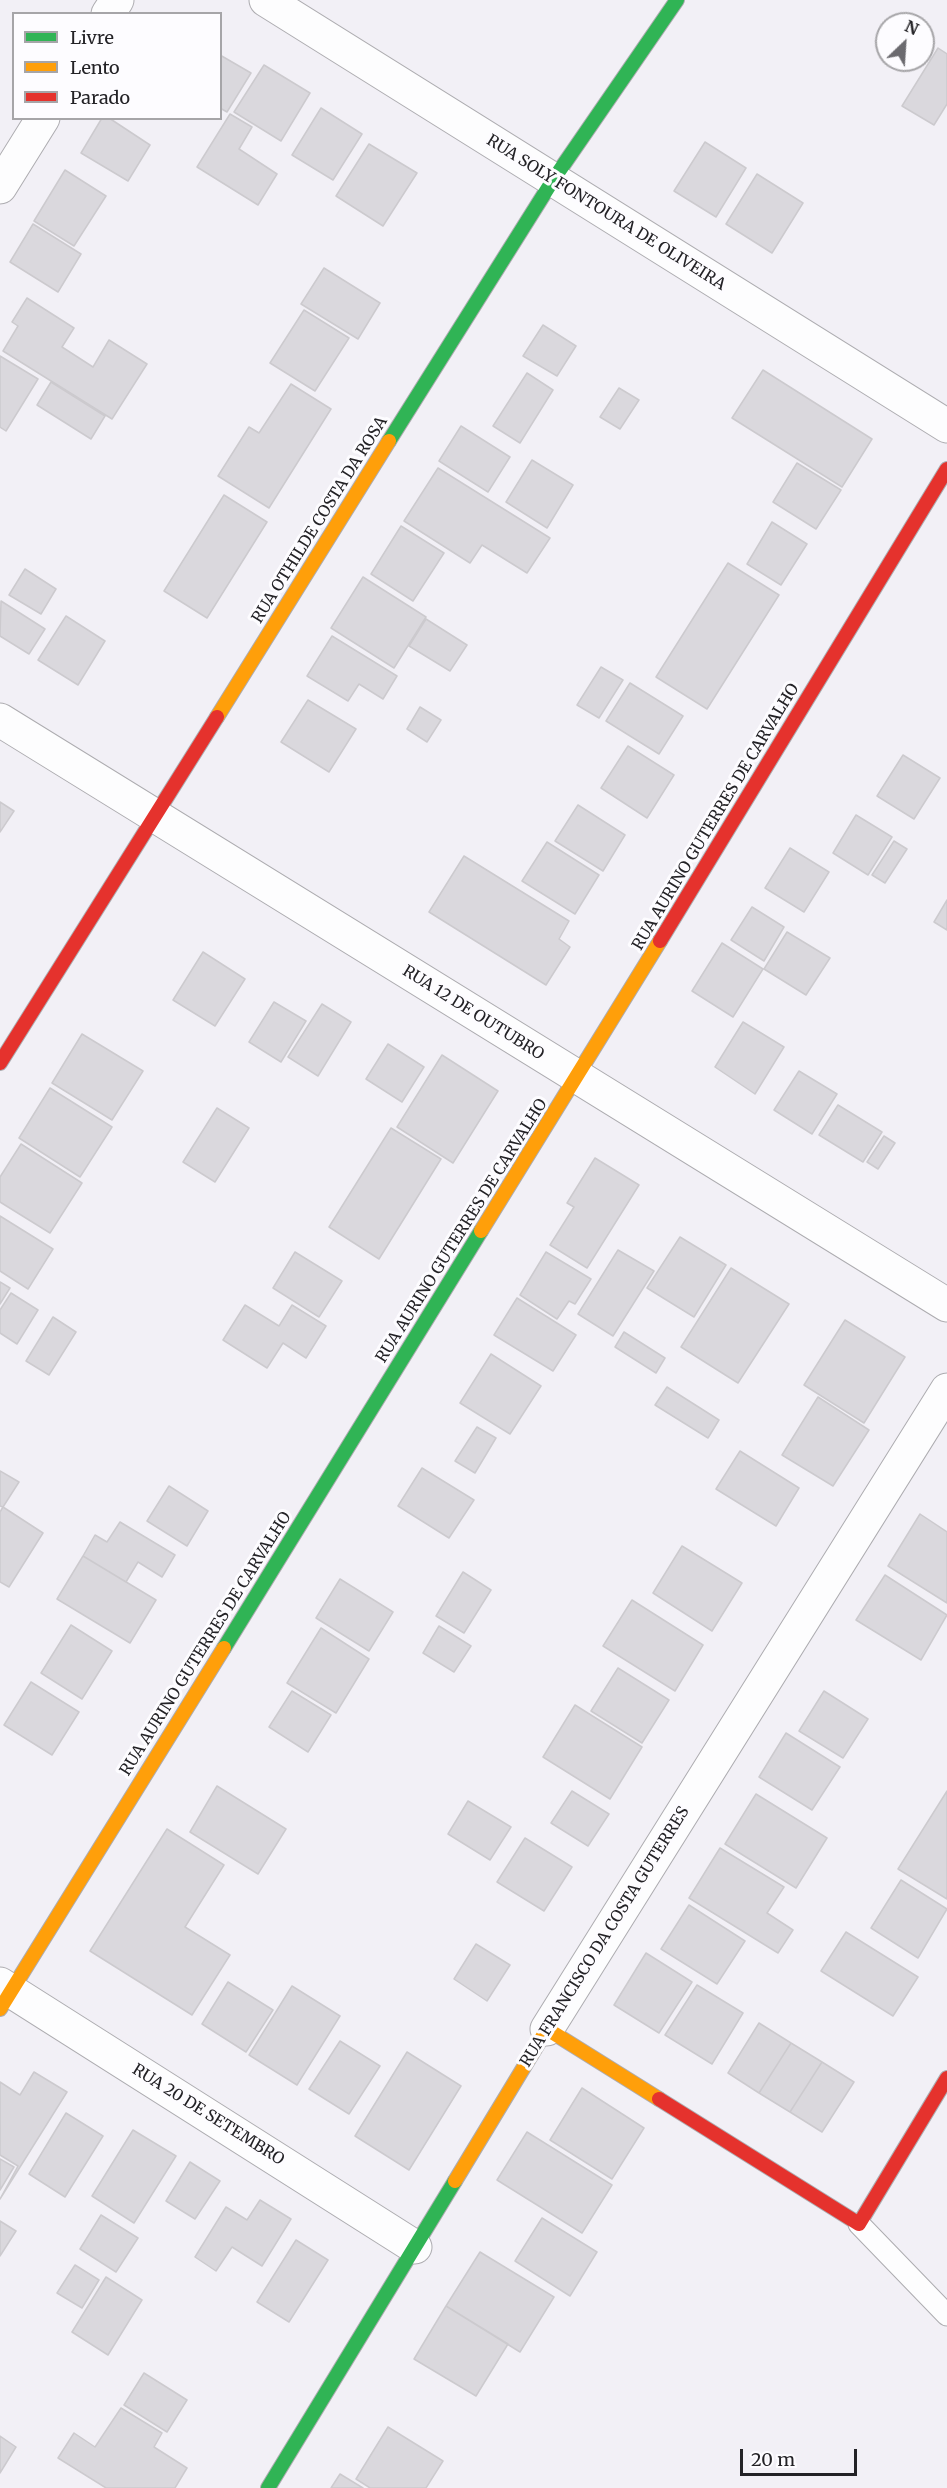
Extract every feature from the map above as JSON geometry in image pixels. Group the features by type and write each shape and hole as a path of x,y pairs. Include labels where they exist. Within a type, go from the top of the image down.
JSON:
{"street":[{"name":"RUA SOLY FONTOURA DE OLIVEIRA","path":"266,0 947,426"},
{"name":"RUA OTHILDE COSTA DA ROSA","path":"0,1063 553,180 677,0"},
{"path":"0,187 42,120"},
{"name":"RUA AURINO GUTERRES DE CARVALHO","path":"4,1994 577,1077 947,468"},
{"name":"RUA 12 DE OUTUBRO","path":"0,720 947,1305"},
{"name":"RUA FRANCISCO DA COSTA GUTERRES","path":"268,2488 547,2029 947,1390"},
{"name":"RUA 20 DE SETEMBRO","path":"4,1994 416,2247"},
{"path":"547,2029 859,2224 947,2078"}],"lane":[{"path":"859,2224 947,2315"}],"building":[{"path":"938,48 947,54 947,104 934,125 902,106 923,72 935,72 935,53"},
{"path":"222,56 251,73 227,112 222,109"},
{"path":"264,65 310,93 281,141 234,112"},
{"path":"321,108 362,134 333,180 292,155"},
{"path":"230,114 252,127 239,149 277,174 258,205 197,167"},
{"path":"101,120 112,120 150,145 128,181 81,153"},
{"path":"705,142 746,168 716,217 674,191"},
{"path":"369,144 417,173 383,226 336,196"},
{"path":"65,170 106,196 74,246 34,221"},
{"path":"757,174 803,203 772,253 726,224"},
{"path":"33,224 81,254 58,292 10,262"},
{"path":"324,268 380,303 358,339 301,304"},
{"path":"27,298 74,328 62,347 93,367 109,340 147,364 112,419 3,351 18,326 12,322"},
{"path":"304,310 349,338 315,391 270,363"},
{"path":"543,325 576,346 557,376 523,356"},
{"path":"0,356 38,379 6,431 0,427"},
{"path":"763,370 872,439 842,487 732,418"},
{"path":"527,373 553,390 520,443 493,426"},
{"path":"51,382 105,416 91,439 37,405"},
{"path":"291,384 331,409 269,508 218,476 249,427 259,433"},
{"path":"619,388 639,400 620,429 600,417"},
{"path":"461,426 510,457 488,492 439,461"},
{"path":"532,460 573,485 547,528 506,502"},
{"path":"797,463 841,490 816,529 773,502"},
{"path":"438,468 550,538 527,573 482,545 470,563 404,521"},
{"path":"224,495 267,522 207,618 164,591"},
{"path":"772,522 807,544 781,585 747,564"},
{"path":"401,526 444,553 413,601 371,574"},
{"path":"728,563 779,595 707,709 656,677"},
{"path":"25,569 56,589 41,614 9,595"},
{"path":"363,577 426,617 394,668 331,628"},
{"path":"1,601 45,629 29,654 0,636"},
{"path":"66,616 105,641 78,685 38,660"},
{"path":"426,619 467,645 450,671 409,646"},
{"path":"332,636 397,676 383,699 359,684 348,701 307,676"},
{"path":"601,667 623,680 599,718 577,705"},
{"path":"630,683 683,716 659,754 606,721"},
{"path":"308,700 356,729 329,772 281,742"},
{"path":"420,707 441,720 427,742 407,729"},
{"path":"628,746 674,775 647,818 601,788"},
{"path":"903,755 940,778 914,819 877,796"},
{"path":"0,802 14,811 0,832"},
{"path":"578,805 625,835 603,871 555,841"},
{"path":"856,815 892,837 868,875 833,853"},
{"path":"894,841 907,849 885,883 872,875"},
{"path":"547,842 599,875 575,914 522,881"},
{"path":"790,848 829,872 804,912 765,888"},
{"path":"464,856 569,921 559,939 570,947 546,985 429,912"},
{"path":"947,900 947,930 934,922"},
{"path":"752,907 784,927 764,961 731,940"},
{"path":"787,932 830,958 806,995 764,969"},
{"path":"722,943 763,969 733,1017 692,991"},
{"path":"203,952 245,979 215,1026 173,1000"},
{"path":"274,1002 306,1021 281,1062 249,1042"},
{"path":"322,1004 351,1022 318,1076 288,1057"},
{"path":"743,1022 784,1047 755,1094 715,1067"},
{"path":"82,1034 143,1071 112,1120 52,1083"},
{"path":"388,1044 424,1067 402,1102 366,1079"},
{"path":"442,1055 498,1091 453,1163 397,1127"},
{"path":"799,1071 837,1094 812,1134 774,1110"},
{"path":"50,1088 112,1127 80,1177 19,1138"},
{"path":"838,1105 882,1132 863,1162 819,1135"},
{"path":"217,1108 249,1128 215,1182 183,1162"},
{"path":"391,1128 441,1159 379,1259 329,1227"},
{"path":"884,1136 895,1143 878,1169 867,1162"},
{"path":"21,1144 82,1183 50,1233 0,1202 0,1177"},
{"path":"595,1158 639,1185 587,1268 550,1245 574,1207 567,1203"},
{"path":"0,1216 53,1249 28,1289 0,1271"},
{"path":"680,1237 726,1265 694,1317 647,1288"},
{"path":"618,1250 654,1271 613,1336 578,1314"},
{"path":"295,1252 342,1281 319,1317 273,1288"},
{"path":"546,1252 591,1279 575,1304 569,1301 557,1319 520,1295"},
{"path":"731,1268 789,1304 738,1383 681,1347"},
{"path":"0,1282 10,1288 0,1304"},
{"path":"11,1293 38,1310 17,1344 0,1333 0,1310"},
{"path":"517,1298 576,1335 553,1371 494,1335"},
{"path":"245,1305 279,1326 292,1305 326,1326 306,1358 283,1343 267,1368 223,1340"},
{"path":"53,1317 76,1332 49,1375 26,1361"},
{"path":"845,1320 905,1357 864,1423 804,1385"},
{"path":"624,1332 665,1358 656,1373 615,1347"},
{"path":"491,1354 541,1386 510,1434 460,1403"},
{"path":"667,1387 719,1420 708,1438 655,1405"},
{"path":"818,1397 869,1430 833,1486 782,1455"},
{"path":"477,1427 496,1438 475,1473 455,1461"},
{"path":"740,1451 799,1488 776,1526 716,1489"},
{"path":"422,1468 474,1500 449,1538 398,1506"},
{"path":"0,1471 19,1482 3,1507 0,1506"},
{"path":"169,1486 208,1511 187,1546 147,1521"},
{"path":"3,1507 43,1533 9,1587 0,1582 0,1512"},
{"path":"920,1514 947,1532 947,1603 888,1566"},
{"path":"120,1522 175,1555 162,1577 138,1562 126,1582 83,1556 95,1535 107,1542"},
{"path":"682,1546 742,1583 712,1631 653,1593"},
{"path":"83,1556 156,1600 130,1643 57,1599"},
{"path":"463,1572 491,1590 464,1633 436,1616"},
{"path":"885,1575 947,1615 921,1660 856,1620"},
{"path":"340,1579 393,1612 369,1651 316,1618"},
{"path":"632,1600 703,1645 675,1691 603,1646"},
{"path":"71,1625 112,1651 82,1699 41,1673"},
{"path":"439,1626 471,1646 454,1672 423,1653"},
{"path":"321,1628 369,1659 336,1713 287,1683"},
{"path":"618,1668 669,1700 642,1743 591,1711"},
{"path":"31,1682 79,1712 52,1755 4,1725"},
{"path":"292,1691 331,1715 308,1752 269,1727"},
{"path":"824,1691 868,1719 843,1758 799,1731"},
{"path":"575,1705 642,1747 610,1799 543,1757"},
{"path":"786,1733 840,1767 812,1810 759,1777"},
{"path":"217,1786 286,1829 258,1874 190,1832"},
{"path":"572,1791 609,1814 588,1846 551,1823"},
{"path":"947,1791 947,1899 898,1869"},
{"path":"756,1794 827,1838 796,1888 725,1844"},
{"path":"468,1801 511,1827 490,1860 448,1834"},
{"path":"167,1829 224,1865 185,1927 230,1955 192,2015 90,1951"},
{"path":"525,1838 572,1867 544,1911 497,1882"},
{"path":"720,1848 784,1887 767,1913 793,1930 778,1953 689,1898"},
{"path":"901,1880 947,1909 918,1958 871,1928"},
{"path":"689,1905 745,1941 717,1984 661,1949"},
{"path":"846,1932 918,1977 893,2016 821,1971"},
{"path":"476,1944 510,1965 487,2001 454,1979"},
{"path":"646,1953 692,1982 659,2033 614,2005"},
{"path":"228,1982 273,2010 246,2052 202,2024"},
{"path":"697,1985 743,2013 712,2064 665,2035"},
{"path":"292,1986 340,2016 297,2085 249,2055"},
{"path":"759,2023 791,2043 759,2093 728,2073"},
{"path":"340,2041 380,2066 349,2114 309,2089"},
{"path":"791,2043 822,2062 790,2112 759,2093"},
{"path":"407,2052 461,2086 409,2170 355,2136"},
{"path":"822,2062 854,2082 822,2132 790,2112"},
{"path":"34,2072 67,2092 0,2199 18,2166 0,2155 0,2082 20,2095"},
{"path":"582,2088 644,2128 612,2179 550,2140"},
{"path":"66,2113 103,2136 65,2197 29,2174"},
{"path":"133,2130 176,2156 134,2223 92,2196"},
{"path":"527,2132 612,2185 582,2233 497,2180"},
{"path":"0,2159 14,2167 0,2190"},
{"path":"190,2162 220,2181 195,2219 166,2201"},
{"path":"260,2200 291,2219 262,2266 232,2247 216,2271 195,2257 226,2207 247,2220"},
{"path":"101,2215 138,2238 116,2272 80,2249"},
{"path":"542,2218 597,2252 570,2296 515,2261"},
{"path":"0,2221 16,2231 0,2256"},
{"path":"296,2240 328,2260 289,2322 257,2302"},
{"path":"480,2252 554,2297 520,2352 446,2306"},
{"path":"75,2265 99,2280 82,2308 57,2293"},
{"path":"106,2277 142,2300 108,2355 72,2332"},
{"path":"446,2306 508,2344 476,2396 414,2359"},
{"path":"144,2373 187,2400 167,2432 124,2405"},
{"path":"121,2408 162,2433 154,2447 187,2468 175,2488 106,2488 58,2458 74,2433 95,2447"},
{"path":"388,2427 443,2461 426,2488 370,2488 356,2479"},
{"path":"0,2436 16,2447 0,2473"},
{"path":"340,2474 363,2488 331,2488"}],"traffic: fast":[{"path":"389,441 553,180 677,0"},
{"path":"224,1648 481,1231"},
{"path":"268,2488 455,2181"}],"traffic: slow":[{"path":"217,717 389,441"},
{"path":"481,1231 660,941"},
{"path":"0,2009 224,1648"},
{"path":"455,2181 547,2029 659,2099"}],"traffic: jam":[{"path":"660,941 947,469"},
{"path":"0,1063 217,717"},
{"path":"659,2099 859,2224 947,2078"}]}
